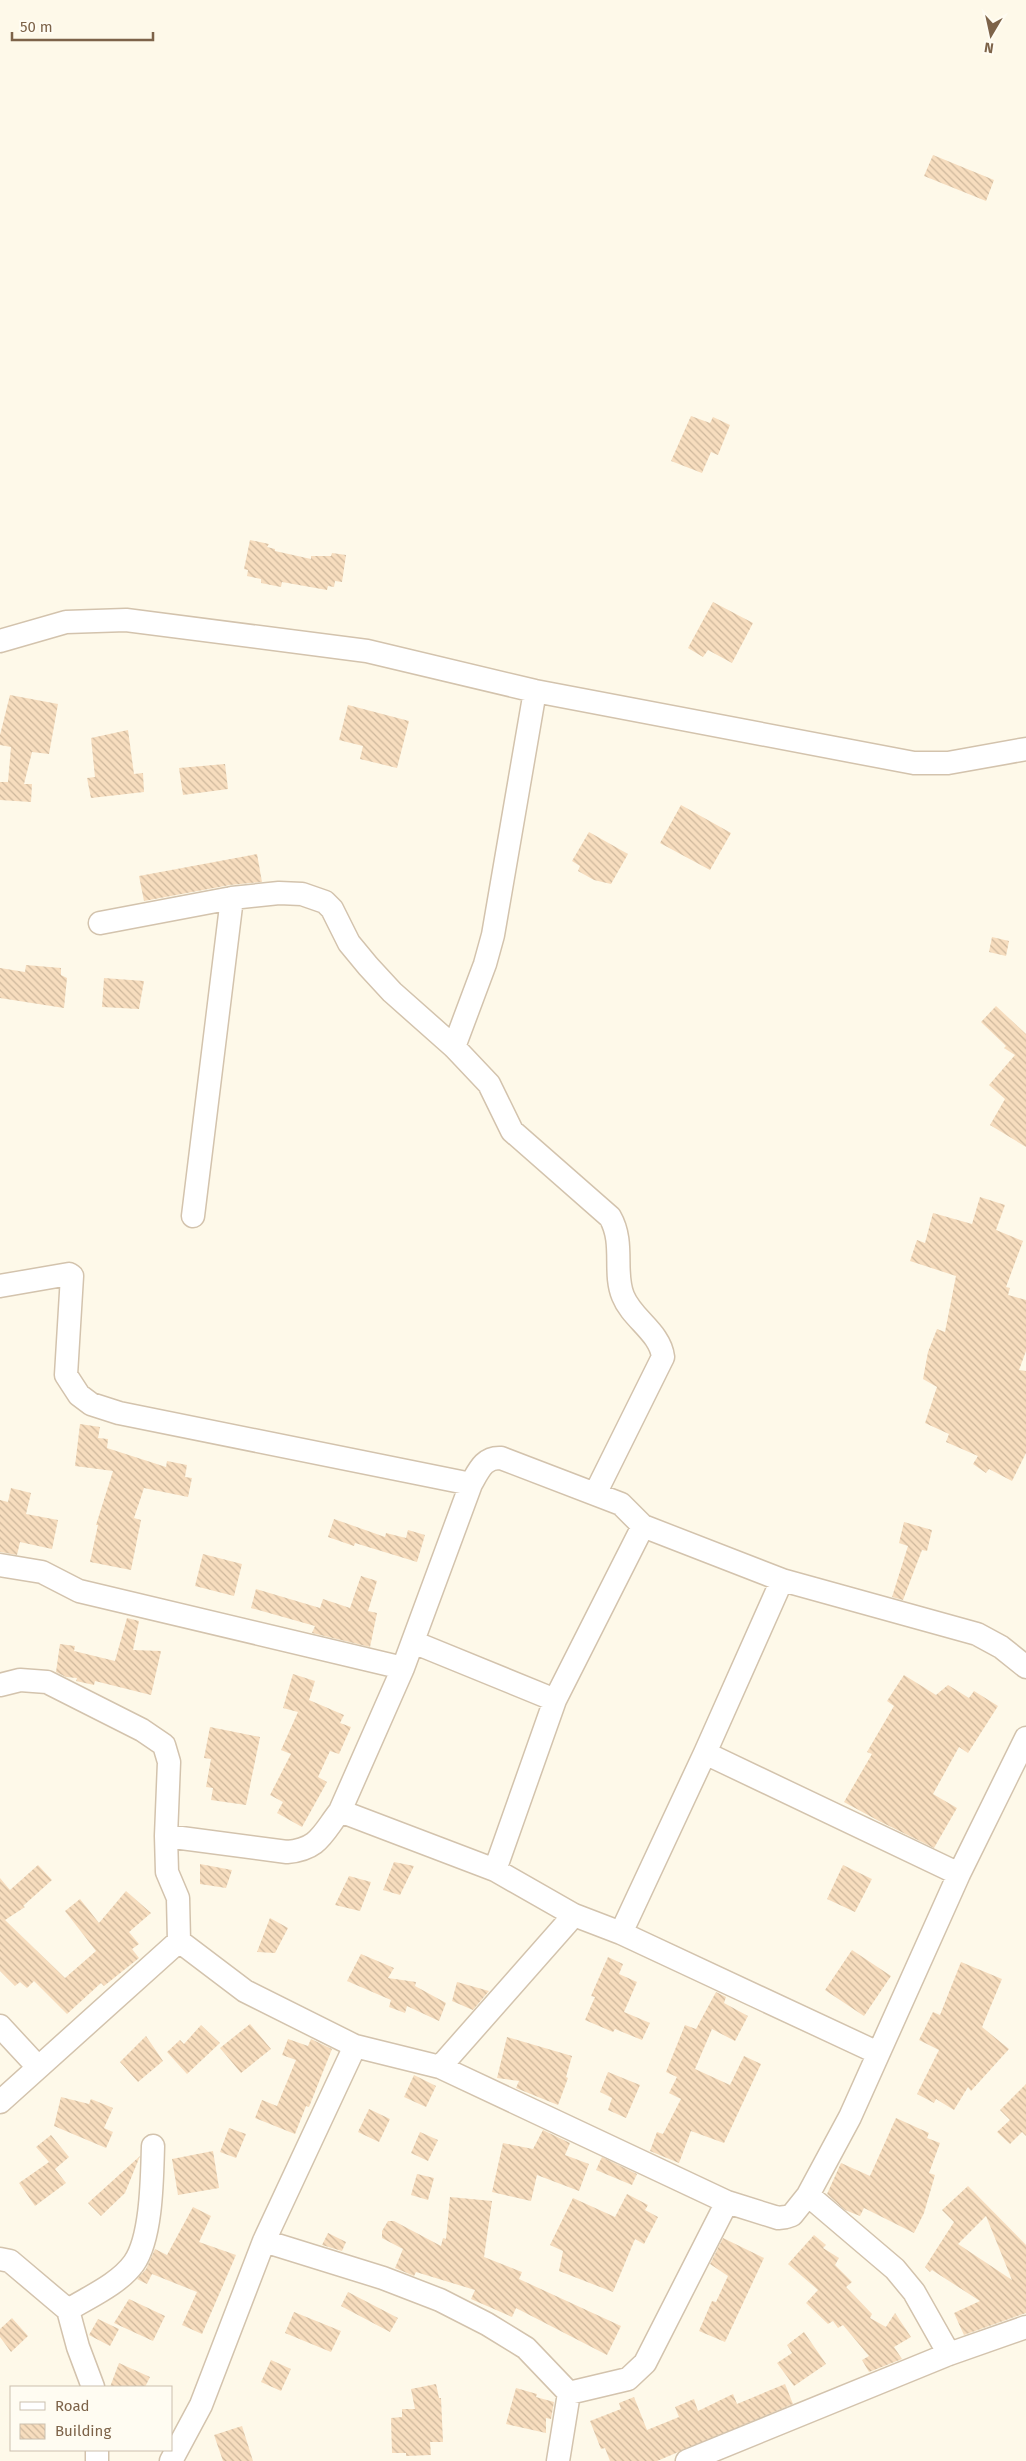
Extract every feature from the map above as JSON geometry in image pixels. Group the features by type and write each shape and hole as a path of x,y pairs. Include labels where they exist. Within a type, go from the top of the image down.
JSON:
{"street":[{"path":"0,642 66,622 126,620 367,651 534,691 914,763 948,763 1026,748"},
{"path":"454,1047 485,964 493,935 534,691"},
{"path":"100,923 232,898 279,893 302,894 325,902 332,909 349,943 368,966 392,992 454,1047 489,1084 512,1131 610,1217 617,1237 623,1296 662,1350 661,1365 595,1494"},
{"path":"193,1216 232,898"},
{"path":"0,1286 69,1274 72,1276 66,1375 79,1395 91,1404 119,1413 471,1484"},
{"path":"166,1836 287,1852 304,1850 315,1844 340,1810 403,1668 471,1484 484,1462 492,1457 501,1458 621,1504 643,1526 782,1580 977,1634 1000,1647 1026,1667"},
{"path":"495,1870 554,1700 643,1526"},
{"path":"0,1564 42,1572 79,1591 403,1668"},
{"path":"621,1933 705,1753 782,1580"},
{"path":"413,1642 554,1700"},
{"path":"0,1684 20,1680 47,1682 156,1738 168,1754 170,1762 166,1836 167,1872 178,1898 179,1941 0,2102"},
{"path":"179,1941 245,1991 355,2046 440,2067 727,2202 778,2218 786,2217 792,2214 808,2195 850,2117 959,1874 1026,1738"},
{"path":"705,1753 959,1874"},
{"path":"340,1810 495,1870 574,1915 621,1933 878,2053"},
{"path":"440,2067 574,1915"},
{"path":"0,2026 38,2067"},
{"path":"171,2461 179,2450 201,2405 264,2241 355,2046"},
{"path":"68,2310 118,2279 134,2263 146,2232 152,2196 153,2146"},
{"path":"808,2195 895,2270 914,2292 949,2354"},
{"path":"569,2393 628,2379 645,2363 727,2202"},
{"path":"264,2241 384,2278 448,2304 487,2324 526,2348 569,2393"},
{"path":"0,2259 10,2260 68,2310 78,2347 94,2386"},
{"path":"687,2461 949,2354 1026,2327"},
{"path":"558,2461 569,2393"}],"building":[{"path":"933,155 994,180 986,201 924,176"},
{"path":"691,416 710,423 713,417 730,425 718,455 711,452 702,473 671,461"},
{"path":"250,540 269,544 267,547 275,549 275,551 311,559 311,556 331,556 332,553 346,555 342,582 335,581 334,587 328,586 327,590 282,582 281,587 261,583 261,579 247,576 248,570 244,569"},
{"path":"713,602 753,623 732,663 708,650 703,657 688,648"},
{"path":"10,695 58,704 49,754 32,752 24,784 32,784 31,802 0,800 0,782 8,782 11,747 0,745 0,735"},
{"path":"348,705 409,721 397,768 360,759 363,746 339,740"},
{"path":"128,730 134,774 143,773 144,792 91,798 87,778 95,777 91,738"},
{"path":"225,764 228,789 183,795 179,768"},
{"path":"681,805 731,833 710,870 660,843"},
{"path":"589,832 628,854 611,884 594,880 578,871 580,866 572,861"},
{"path":"257,854 262,882 230,885 144,901 139,876"},
{"path":"992,937 1009,941 1006,956 989,952"},
{"path":"26,965 61,968 61,975 67,978 64,1008 0,998 0,968 25,972"},
{"path":"104,978 144,981 139,1009 102,1007"},
{"path":"996,1006 1026,1034 1026,1147 990,1125 1005,1099 989,1085 1015,1055 1004,1048 1006,1046 981,1022"},
{"path":"980,1197 1005,1205 996,1230 1023,1241 1006,1287 1010,1288 1008,1295 1026,1300 1026,1351 1019,1370 1026,1371 1026,1453 1012,1481 989,1469 986,1473 973,1464 978,1456 946,1442 949,1434 925,1423 937,1387 923,1379 928,1352 937,1329 945,1332 956,1276 910,1261 917,1240 925,1243 933,1213 972,1224"},
{"path":"80,1424 100,1427 98,1438 108,1439 107,1448 166,1467 167,1461 187,1465 185,1477 192,1478 188,1497 144,1488 134,1518 141,1520 131,1570 90,1562 98,1525 96,1525 113,1471 75,1466"},
{"path":"11,1488 31,1493 26,1514 58,1520 52,1549 20,1542 17,1555 0,1552 0,1500 8,1502"},
{"path":"334,1519 385,1537 386,1533 406,1538 408,1530 425,1535 417,1562 355,1543 354,1546 328,1537"},
{"path":"904,1522 932,1530 927,1551 922,1550 903,1600 892,1597 908,1546 899,1543"},
{"path":"203,1554 242,1564 234,1596 195,1586"},
{"path":"361,1576 377,1581 368,1611 377,1613 370,1647 312,1633 315,1626 251,1608 256,1589 320,1608 323,1599 350,1608"},
{"path":"127,1618 139,1621 133,1650 161,1651 151,1695 95,1681 94,1685 76,1681 77,1678 66,1677 56,1672 60,1644 75,1646 74,1651 115,1661"},
{"path":"293,1674 315,1681 309,1700 344,1715 340,1723 351,1727 339,1754 330,1751 318,1777 327,1782 302,1827 277,1813 283,1802 270,1795 291,1754 281,1750 298,1712 283,1708"},
{"path":"904,1675 936,1695 948,1685 969,1698 974,1691 998,1706 968,1753 959,1747 933,1794 957,1808 934,1848 844,1802 872,1754 867,1752 894,1706 887,1701"},
{"path":"210,1727 260,1737 246,1805 211,1800 213,1788 206,1787 211,1759 204,1758"},
{"path":"394,1862 414,1866 400,1895 383,1890"},
{"path":"200,1864 232,1870 226,1888 200,1884"},
{"path":"38,1865 52,1880 23,1906 25,1907 5,1920 65,1978 96,1951 65,1911 80,1899 99,1923 126,1891 151,1913 129,1932 139,1944 132,1949 139,1958 104,1986 101,1983 67,2014 34,1981 27,1988 20,1982 15,1986 0,1971 0,1878 10,1890"},
{"path":"843,1865 872,1879 855,1912 827,1899"},
{"path":"349,1876 371,1882 360,1911 335,1905"},
{"path":"270,1918 288,1928 275,1953 257,1952"},
{"path":"852,1950 891,1976 864,2016 825,1990"},
{"path":"361,1954 394,1968 388,1978 416,1982 415,1986 446,2003 439,2021 407,2006 405,2013 389,2007 391,2000 347,1981"},
{"path":"608,1957 623,1964 619,1974 637,1982 624,2012 650,2023 642,2040 615,2029 613,2032 585,2020 595,1997 591,1996"},
{"path":"961,1962 1002,1979 982,2027 1009,2049 971,2091 968,2087 954,2110 936,2099 934,2103 917,2094 939,2050 919,2040 933,2012 940,2015"},
{"path":"457,1982 489,1991 473,2010 452,2001"},
{"path":"716,1992 726,1997 724,2003 748,2016 735,2041 712,2029 695,2069 730,2085 744,2056 761,2064 724,2143 691,2131 679,2163 650,2151 657,2132 663,2134 681,2099 669,2093 677,2077 666,2072 685,2025 696,2029"},
{"path":"250,2024 271,2049 241,2073 220,2048"},
{"path":"201,2025 220,2043 187,2074 167,2052 180,2040 184,2044"},
{"path":"146,2036 163,2061 138,2082 120,2062"},
{"path":"507,2037 572,2056 566,2077 568,2078 558,2105 516,2088 519,2081 497,2078"},
{"path":"288,2039 308,2046 311,2039 332,2049 309,2107 306,2106 295,2134 255,2118 262,2100 277,2106 296,2060 282,2055"},
{"path":"608,2072 640,2085 626,2118 608,2110 612,2098 600,2092"},
{"path":"414,2075 436,2086 426,2107 404,2097"},
{"path":"1026,2084 1026,2136 1022,2132 1010,2144 997,2132 1010,2120 1000,2110"},
{"path":"61,2097 89,2104 91,2099 113,2108 104,2128 113,2132 106,2148 54,2126"},
{"path":"369,2109 390,2119 379,2142 358,2132"},
{"path":"896,2118 929,2133 927,2138 940,2143 929,2173 935,2175 924,2213 914,2233 864,2208 860,2216 845,2210 827,2194 841,2163 870,2176"},
{"path":"229,2128 246,2134 236,2158 220,2152"},
{"path":"543,2130 570,2143 565,2155 589,2164 579,2191 537,2175 531,2201 492,2192 503,2143 533,2149"},
{"path":"420,2132 438,2140 428,2161 411,2153"},
{"path":"51,2135 69,2157 55,2169 66,2183 35,2206 19,2183 49,2162 36,2147"},
{"path":"213,2151 219,2188 178,2195 172,2159"},
{"path":"140,2156 125,2193 101,2216 88,2203"},
{"path":"602,2157 637,2174 632,2185 596,2170"},
{"path":"417,2174 434,2178 428,2200 411,2195"},
{"path":"968,2186 1026,2245 1026,2313 964,2335 954,2313 980,2301 932,2270 930,2272 925,2267 954,2222 942,2210","holes":["986,2216 1012,2280 958,2244"]},
{"path":"627,2194 648,2205 645,2210 658,2217 644,2244 635,2239 613,2292 559,2271 563,2251 550,2245 573,2198 615,2217"},
{"path":"450,2197 492,2201 484,2257 522,2272 519,2279 621,2326 607,2355 516,2308 512,2317 471,2299 475,2290 416,2272 414,2276 395,2268 403,2249 382,2238 382,2231 388,2221 394,2221 441,2246 443,2238 446,2239"},
{"path":"193,2207 211,2216 199,2242 236,2255 202,2334 182,2325 197,2292 152,2274 147,2284 137,2279 146,2269 155,2249 167,2255"},
{"path":"328,2233 346,2242 342,2251 322,2245"},
{"path":"814,2235 826,2245 823,2248 839,2258 835,2265 852,2282 846,2287 872,2314 870,2318 886,2327 895,2313 911,2337 894,2347 902,2359 869,2372 862,2360 869,2356 843,2325 838,2328 833,2321 828,2324 806,2303 818,2290 788,2264"},
{"path":"723,2238 764,2258 725,2342 699,2331 712,2301 716,2302 728,2276 710,2264"},
{"path":"348,2292 398,2318 390,2332 341,2306"},
{"path":"129,2299 165,2316 153,2341 114,2323"},
{"path":"294,2312 341,2331 331,2352 285,2333"},
{"path":"12,2318 28,2336 11,2352 0,2337 0,2329"},
{"path":"98,2319 119,2329 110,2346 89,2335"},
{"path":"804,2332 826,2364 794,2386 777,2363 792,2353 787,2345"},
{"path":"271,2360 291,2369 281,2391 261,2382"},
{"path":"119,2363 150,2377 146,2386 110,2386"},
{"path":"436,2384 439,2398 441,2398 443,2442 430,2442 431,2455 406,2456 406,2453 392,2453 391,2418 402,2417 402,2409 415,2409 411,2389"},
{"path":"785,2384 793,2404 657,2461 610,2461 605,2448 601,2449 590,2421 621,2409 619,2403 634,2397 647,2430 679,2417 675,2407 694,2399 698,2411 733,2394 737,2404"},
{"path":"516,2388 537,2394 536,2397 554,2402 551,2419 546,2418 546,2433 506,2424"},
{"path":"242,2426 253,2461 223,2461 214,2435"}]}
